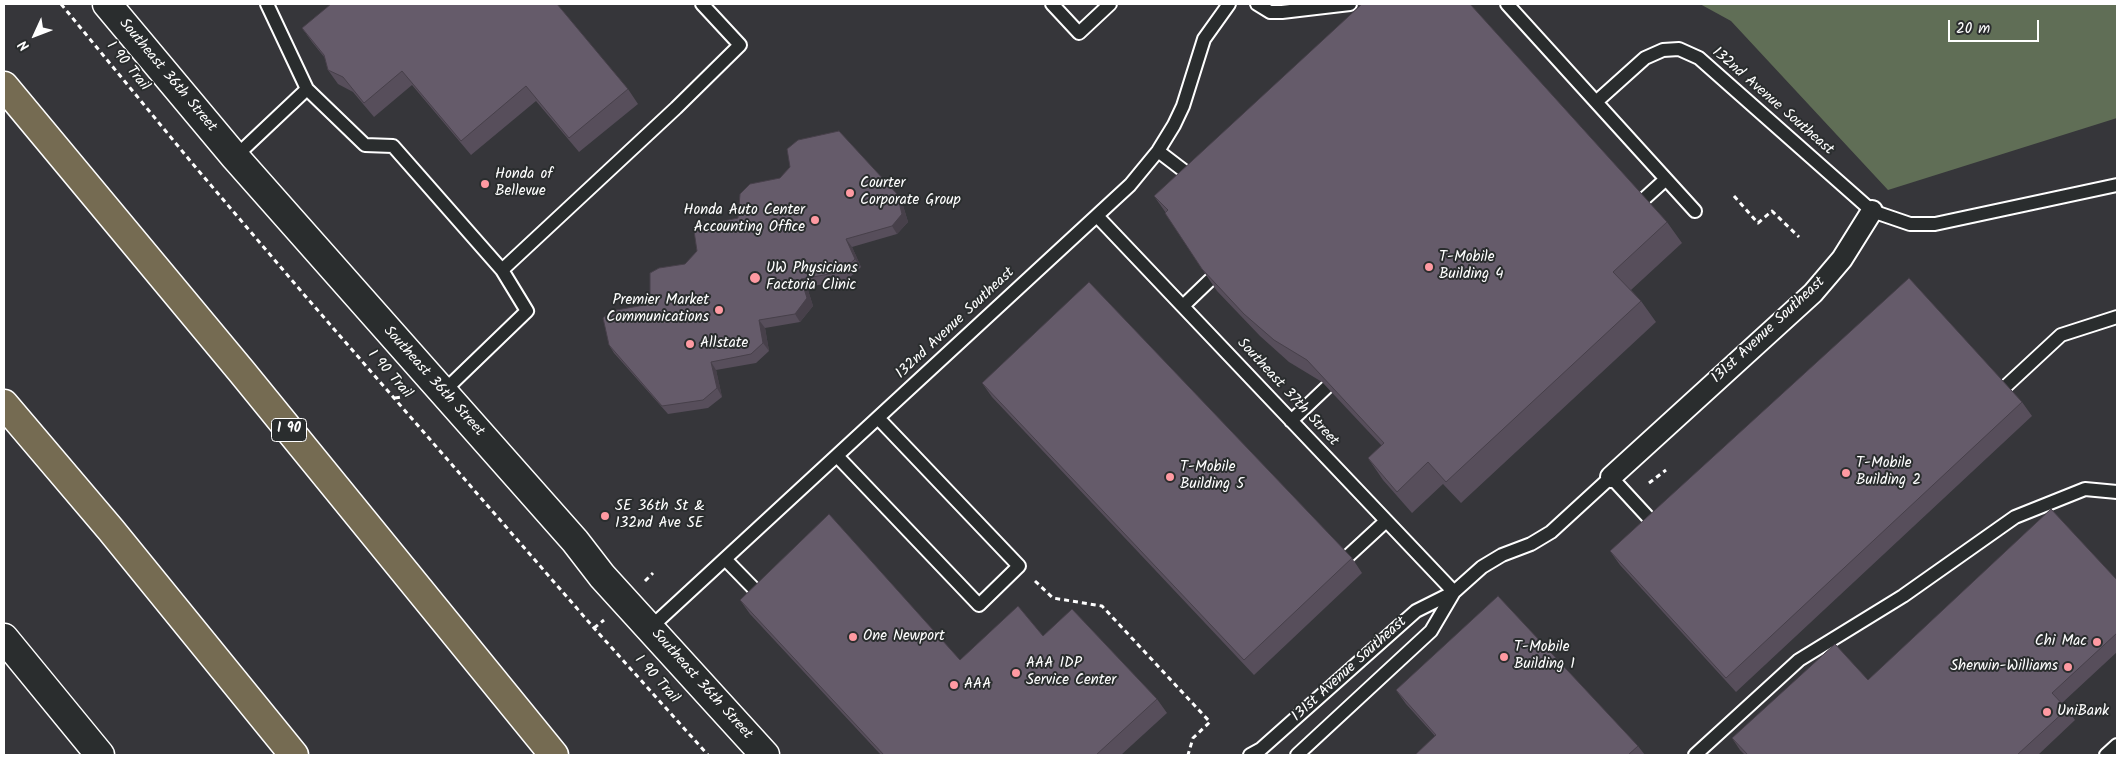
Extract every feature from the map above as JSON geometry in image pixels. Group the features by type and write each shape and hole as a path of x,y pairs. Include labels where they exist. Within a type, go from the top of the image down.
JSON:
{"highway":[{"name":"I 90","path":"4,86 236,364 554,755"},
{"path":"4,404 294,755"}],"main road":[{"name":"Southeast 36th Street","path":"107,4 235,157 574,540 602,576 765,755"},
{"path":"4,638 100,755"}],"street":[{"name":"131st Avenue Southeast","path":"1611,477 1813,293 1842,258 1872,211"}],"lane":[{"path":"268,4 307,89 365,146 393,146 502,270 526,311 443,392"},
{"path":"502,270 676,108 740,45 702,4"},
{"path":"1052,4 1079,33 1110,4"},
{"name":"132nd Avenue Southeast","path":"649,629 1130,185 1158,151 1183,106 1204,39 1229,4"},
{"path":"1256,4 1270,12 1282,12 1350,4"},
{"path":"1507,4 1695,211"},
{"name":"132nd Avenue Southeast","path":"1596,102 1645,58 1662,50 1679,49 1699,58 1872,211"},
{"path":"235,157 307,89"},
{"path":"1158,151 1187,171 1203,186"},
{"path":"1628,214 1666,179"},
{"path":"1872,211 1910,224 1936,224 2117,185"},
{"name":"Southeast 37th Street","path":"1097,216 1454,592"},
{"path":"1183,306 1210,280"},
{"path":"2005,386 2062,335 2117,317"},
{"path":"1291,421 1327,387"},
{"path":"838,456 979,605 1019,566 878,418"},
{"path":"1611,477 1659,529"},
{"name":"131st Avenue Southeast","path":"1250,755 1261,749 1416,611 1454,592 1482,567 1502,555 1531,544 1551,532 1611,477"},
{"path":"1695,755 1800,660 1903,596 2015,517 2085,489 2117,492"},
{"path":"1347,558 1386,521"},
{"path":"726,559 765,600"},
{"name":"131st Avenue Southeast","path":"1297,755 1431,631 1454,592"},
{"path":"2106,755 2117,745"}],"path":[{"name":"I 90 Trail","path":"61,4 269,253 594,628 708,755"},
{"path":"1734,196 1758,223 1772,211 1799,237"},
{"path":"1649,483 1666,470"},
{"path":"1019,566 1053,598 1102,606 1210,722 1193,738 1188,755"},
{"path":"594,628 604,620"}],"green space":[{"path":"1700,4 2117,4 2117,118 1888,190 1731,21"}],"building":[{"path":"331,4 557,4 628,89 569,138 526,86 461,141 402,71 364,103 343,77 328,70 324,55 302,28"},
{"name":"T-Mobile Building 4","path":"1362,4 1470,4 1667,222 1613,272 1641,301 1446,482 1428,462 1397,492 1368,458 1384,443 1307,360 1274,340 1244,314 1202,269 1165,213 1168,210 1154,196"},
{"name":"UW Physicians Factoria Clinic","path":"839,131 897,194 902,214 892,226 846,239 855,259 841,272 801,279 807,298 795,314 759,320 763,343 751,354 711,362 717,388 703,400 662,406 609,345 603,318 611,311 650,304 650,273 659,268 685,264 697,251 694,231 705,225 738,218 740,194 750,184 780,178 790,167 787,149 798,140"},
{"name":"T-Mobile Building 2","path":"1909,278 2022,402 1726,678 1610,551"},
{"name":"T-Mobile Building 5","path":"1089,282 1352,558 1244,660 982,383"},
{"path":"2051,509 2117,580 2117,633 2052,693 2067,709 2017,755 1748,755 1732,738 1835,644 1868,680"},
{"name":"One Newport","path":"829,514 960,660 1018,606 1043,636 1072,609 1157,699 1096,755 884,755 740,600"},
{"name":"T-Mobile Building 1","path":"1498,596 1638,746 1628,755 1415,755 1436,735 1396,690"}],"place":[{"name":"Honda of Bellevue","path":"485,184"},
{"name":"Courter Corporate Group","path":"850,193"},
{"name":"Honda Auto Center Accounting Office","path":"815,220"},
{"name":"T-Mobile Building 4","path":"1429,267"},
{"name":"UW Physicians Factoria Clinic","path":"755,278"},
{"name":"Premier Market Communications","path":"719,310"},
{"name":"Allstate","path":"690,344"},
{"name":"T-Mobile Building 2","path":"1846,473"},
{"name":"T-Mobile Building 5","path":"1170,477"},
{"name":"SE 36th St & 132nd Ave SE","path":"605,516"},
{"name":"One Newport","path":"853,637"},
{"name":"Chi Mac","path":"2097,642"},
{"name":"T-Mobile Building 1","path":"1504,657"},
{"name":"Sherwin-Williams","path":"2068,667"},
{"name":"AAA IDP Service Center","path":"1016,673"},
{"name":"AAA","path":"954,685"},
{"name":"UniBank","path":"2047,712"}]}
